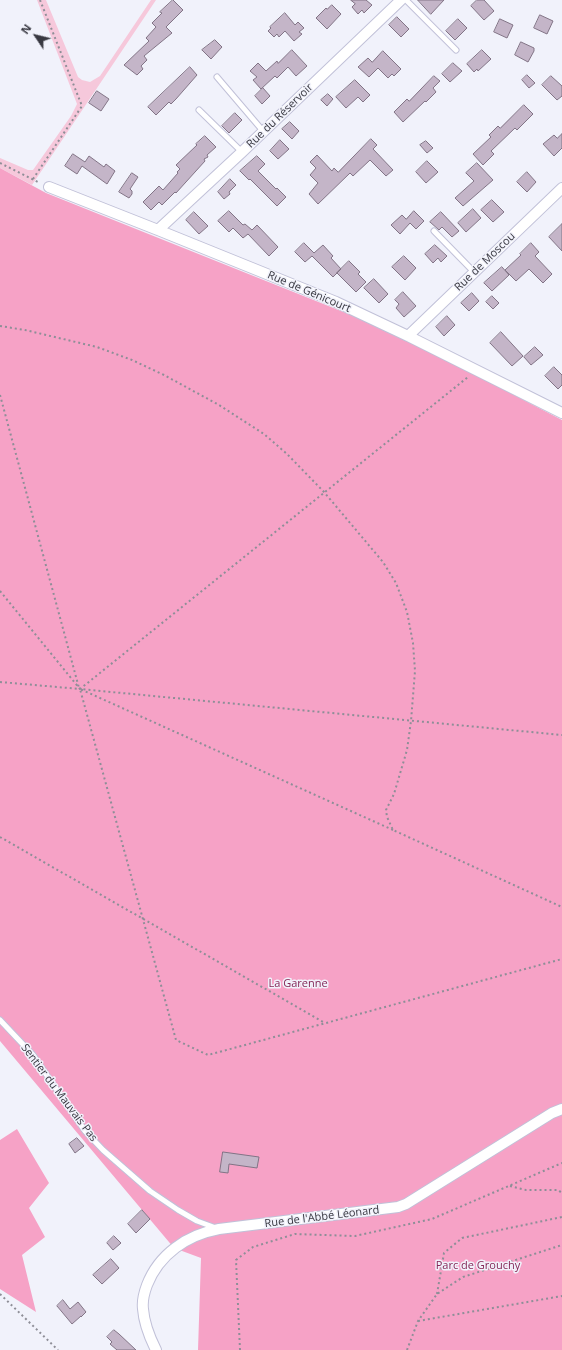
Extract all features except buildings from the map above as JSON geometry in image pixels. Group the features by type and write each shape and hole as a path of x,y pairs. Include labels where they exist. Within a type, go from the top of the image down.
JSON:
{"street":[{"name":"Rue du Réservoir","path":"158,230 401,0"},
{"name":"Rue de Génicourt","path":"49,187 336,302 561,411"},
{"name":"Rue de Moscou","path":"408,336 562,188"},
{"name":"Rue de l'Abbé Léonard","path":"156,1350 147,1329 143,1310 145,1292 151,1276 165,1256 174,1248 197,1234 219,1229 398,1207 412,1200 552,1113 562,1109"}],"lane":[{"path":"406,0 456,50"},
{"path":"217,77 263,131"},
{"path":"199,110 242,152"},
{"path":"434,231 474,272"},
{"name":"Sentier du Mauvais Pas","path":"0,1020 32,1055 85,1131 103,1150 150,1191 184,1214 197,1221 219,1229"}],"path":[{"path":"33,179 82,106 40,0"},
{"path":"0,163 49,187"},
{"path":"0,326 25,330 97,347 132,360 164,375 219,405 264,434 287,454 324,492 383,562 396,583 407,612 413,643 415,671 407,750 394,794 386,810 386,817 393,830"},
{"path":"80,689 469,376"},
{"path":"0,395 176,1040 208,1055 562,959"},
{"path":"0,591 80,689 562,907"},
{"path":"0,682 562,735"},
{"path":"0,837 326,1023"},
{"path":"240,1350 236,1260 253,1247 295,1234 355,1236 432,1219 562,1163"},
{"path":"509,1186 526,1190 558,1190 562,1194"},
{"path":"437,1294 444,1253 462,1238 562,1217"},
{"path":"407,1350 418,1321 437,1294 463,1277 562,1245"},
{"path":"0,1294 58,1350"},
{"path":"418,1321 562,1296"}],"shaded area":[{"path":"37,0 46,0 78,77 82,80 90,82 100,76 151,0 156,0 32,185 0,168 0,158 28,170 33,170 71,116 77,104"}],"green space":[{"name":"La Garenne","path":"0,168 46,193 351,315 406,339 562,420 562,1350 198,1350 201,1258 174,1248 0,1041"},
{"path":"17,1129 49,1183 29,1208 45,1237 22,1255 36,1312 0,1289 0,1140"}],"park label":[{"name":"Parc de Grouchy","path":"478,1266"}]}
